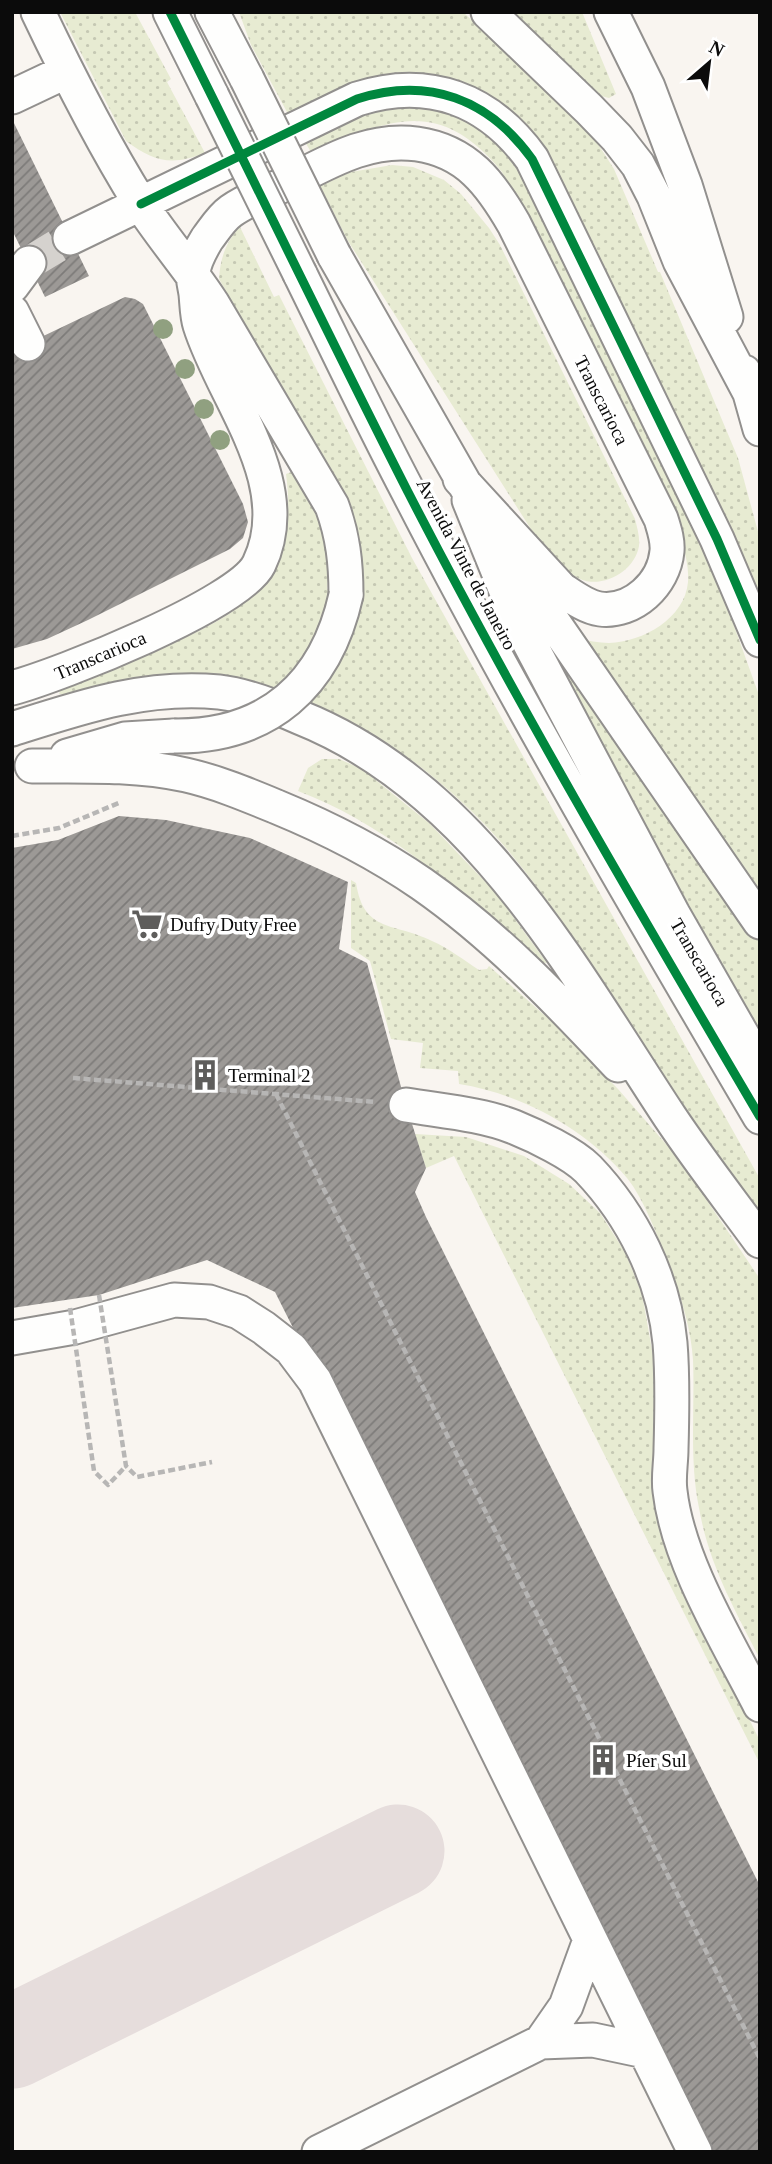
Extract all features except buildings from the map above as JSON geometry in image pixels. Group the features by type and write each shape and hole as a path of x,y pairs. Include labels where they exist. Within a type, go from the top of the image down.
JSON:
{"street":[{"path":"21,769 125,739 202,737 267,714 301,689 323,660 341,618 346,595 341,530 332,506 193,273 141,204 67,71 38,12"},
{"name":"Avenida Vinte de Janeiro","path":"170,12 408,493 632,899 760,1117"},
{"name":"Transcarioca","path":"212,12 334,255 460,478 545,610 760,922"},
{"name":"Transcarioca","path":"219,12 230,49"},
{"path":"488,12 589,109 638,164 680,261 750,393"},
{"path":"611,12 648,87 685,184 760,429"},
{"path":"12,97 67,71"},
{"path":"70,238 357,99 398,90 442,94 482,110 510,132 532,159 718,539 760,639"},
{"name":"Transcarioca","path":"12,688 44,679 159,630 225,596 247,581 259,565 268,540 271,512 266,477 241,414 199,324 193,273 201,249 229,212 342,155 371,145 416,144 437,148 480,173 494,190 514,224 661,519 667,552 662,568 645,594 618,608 599,608 578,601 561,589 460,478"},
{"path":"12,312 28,344"},
{"name":"Transcarioca","path":"460,478 520,625 673,914 760,1066"},
{"path":"15,726 122,696 162,692 223,693 265,703 341,736 384,763 433,801 482,848 522,898 675,1125 760,1241"},
{"path":"21,769 124,767 186,775 289,811 381,857 424,885 478,928 553,999 675,1125"},
{"path":"406,1105 513,1127 552,1146 586,1168 635,1232 652,1268 666,1311 672,1395 670,1491 682,1539 704,1595 760,1705"},
{"path":"12,1338 75,1327 174,1300 209,1302 239,1312 291,1349 315,1381 695,2152"},
{"path":"541,2042 566,2006 590,1940"},
{"path":"318,2152 541,2042 593,2040 645,2051"}],"path":[{"path":"12,836 59,828 122,802"},
{"path":"73,1078 406,1105"},
{"path":"276,1094 760,2059"},
{"path":"99,1295 126,1466 137,1477 212,1462"},
{"path":"70,1308 94,1471 108,1485 126,1466"}],"green space":[{"path":"60,12 135,12 171,79 167,82 205,153 183,160 164,160 146,154 126,141"},
{"path":"239,12 463,12 576,118 598,144 614,169 738,458 760,539 760,619 487,101 288,114 251,45"},
{"path":"512,12 582,12 616,94 609,98 601,96"},
{"path":"392,106 431,108 461,117 487,135 509,159 527,185 671,477 728,609 760,698 760,906 577,639 605,643 622,642 660,626 671,617 685,595 688,582 687,563 670,509 502,172 479,148 457,132 435,123 413,121 390,124 365,131 312,154 304,140 368,111"},
{"path":"392,165 413,167 444,180 461,194 500,245 635,519 639,546 631,563 617,576 598,582 580,579 561,565 534,534 348,241 320,186 351,172"},
{"path":"240,227 274,297 279,295 412,558 760,1179 760,1218 526,873 488,828 459,800 397,750 364,729 293,696 255,684 215,676 153,675 59,694 60,691 218,621 260,587 275,566 284,540 288,510 286,474 294,471 316,513 325,541 328,555 327,589 361,592 356,538 339,488 219,279 225,251"},
{"path":"558,650 730,896 760,944 760,1045 549,655"},
{"path":"322,759 339,759 362,769 429,823 495,892 547,963 537,962 455,888 395,843 332,805 298,791 308,768"},
{"path":"351,880 356,883 366,911 374,919 438,944 479,970 489,966 551,1021 618,1089 679,1159 760,1279 760,1659 724,1586 703,1529 694,1471 693,1360 690,1335 672,1275 639,1196 611,1160 572,1129 529,1105 483,1089 459,1084 458,1071 420,1068 423,1043 391,1039 370,961 351,948"},
{"path":"415,1134 466,1137 524,1156 569,1184 600,1213 625,1252 642,1294 656,1372 676,1571 760,1741 760,1764 454,1156 426,1168"}],"taxiway":[{"path":"12,2042 398,1851"}],"tunnel":[{"path":"29,263 70,238"}],"cycle path":[{"path":"170,12 449,571 580,807 760,1117"},
{"path":"141,204 357,99 408,90 432,92 455,98 496,121 515,138 532,159 717,539 760,640"}],"place":[{"name":"Dufry Duty Free","path":"147,924"},
{"name":"Terminal 2","path":"205,1075"},
{"name":"Píer Sul","path":"603,1760"}]}
